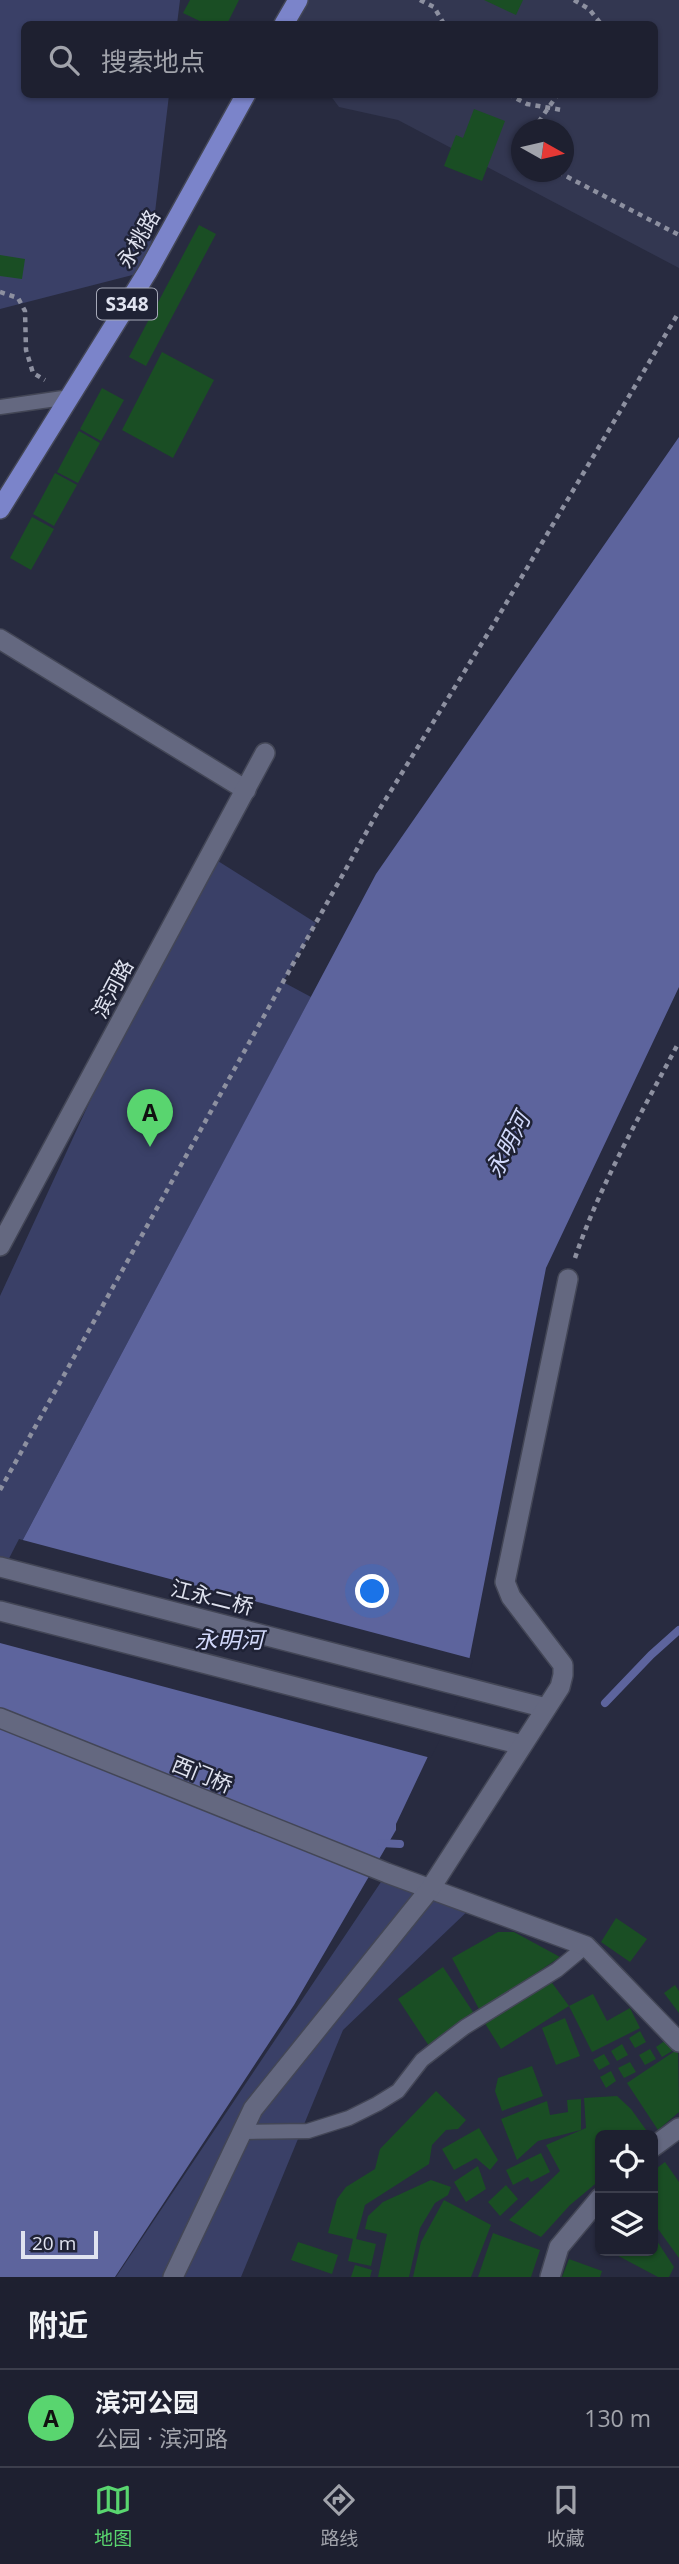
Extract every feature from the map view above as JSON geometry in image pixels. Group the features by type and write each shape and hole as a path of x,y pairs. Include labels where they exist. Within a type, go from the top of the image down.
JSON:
{"main road":[{"path":"286,21 298,0"},
{"name":"永桃路","path":"0,509 148,271 244,98"}],"street":[{"path":"0,639 246,790"},
{"name":"滨河路","path":"0,1246 265,753"},
{"path":"173,2277 253,2109 430,1889 560,1687 564,1675 563,1665 512,1597 505,1581 568,1279"},
{"name":"江永二桥","path":"0,1567 546,1708"},
{"path":"0,1611 522,1745"},
{"name":"西门桥","path":"0,1718 387,1873 586,1946"},
{"path":"586,1946 679,2042"},
{"path":"658,2143 679,2128"},
{"path":"550,2277 559,2247 595,2204"}],"lane":[{"path":"0,407 69,397"},
{"path":"242,2133 308,2131 349,2118 377,2104 398,2091 422,2060 464,2027 557,1970 586,1946"}],"path":[{"path":"420,0 434,7 442,21"},
{"path":"574,0 589,9 599,21"},
{"path":"516,98 527,104 562,110"},
{"path":"542,119 556,98"},
{"path":"574,180 679,236"},
{"path":"0,292 18,298 25,311 26,350 33,373 69,397"},
{"path":"0,1490 376,815 495,622 679,312"},
{"path":"568,1279 583,1233 624,1145 679,1042"}],"shaded area":[{"path":"0,0 180,0 177,21 21,21 21,98 169,98 148,271 0,309"},
{"path":"298,0 679,0 679,268 516,182 574,182 574,119 511,119 511,180 398,120 339,107 332,98 658,98 658,21 286,21"},
{"path":"210,856 316,923 283,982 311,997 0,1583 0,1296 163,943"},
{"path":"387,1873 474,1905 343,2030 241,2277 116,2277"}],"water":[{"name":"永明河","path":"679,437 679,987 546,1268 466,1676 396,1824 396,1830 294,2005 115,2277 0,2277 0,1583 376,874"}],"pier":[{"path":"19,1539 473,1659 469,1677 431,1758 0,1643 0,1576"}],"building":[{"path":"190,0 239,0 228,21 200,21 183,13"},
{"path":"484,0 523,0 516,15"},
{"path":"474,109 505,121 482,181 444,166 456,135 463,138"},
{"path":"199,225 216,234 146,366 129,357"},
{"path":"0,255 25,259 22,279 0,276"},
{"path":"162,352 214,380 173,458 122,430"},
{"path":"102,388 124,400 101,441 80,429"},
{"path":"79,431 100,443 78,483 57,472"},
{"path":"55,473 77,485 54,526 33,514"},
{"path":"32,517 54,529 31,570 10,558"},
{"path":"616,1918 647,1939 630,1962 601,1942"},
{"path":"498,1932 514,1932 560,1957 480,2011 452,1958"},
{"path":"443,1967 475,2015 429,2046 398,1999"},
{"path":"547,1976 569,2006 501,2049 481,2017"},
{"path":"675,1985 679,1991 679,2013 664,1993"},
{"path":"593,1994 607,2021 630,2008 640,2028 592,2052 569,2006"},
{"path":"565,2018 580,2056 556,2065 542,2028"},
{"path":"640,2031 646,2042 635,2048 629,2038"},
{"path":"666,2040 672,2051 662,2057 656,2047"},
{"path":"622,2044 628,2055 617,2061 611,2051"},
{"path":"650,2049 656,2059 645,2065 639,2055"},
{"path":"678,2049 679,2112 658,2130 627,2083"},
{"path":"604,2054 610,2064 599,2070 593,2060"},
{"path":"630,2062 636,2072 624,2078 618,2068"},
{"path":"532,2066 543,2096 502,2111 495,2091 498,2078"},
{"path":"611,2071 616,2081 606,2088 600,2077"},
{"path":"436,2091 466,2120 458,2129 446,2130 432,2145 429,2164 365,2205 356,2239 376,2244 371,2266 348,2261 353,2239 328,2233 337,2199 346,2187 375,2169 380,2149"},
{"path":"617,2096 631,2109 646,2130 595,2130 595,2184 570,2205 541,2237 509,2220 560,2171 546,2145 586,2128 584,2098"},
{"path":"581,2099 581,2130 538,2141 517,2160 501,2119 547,2101 550,2115 568,2112 567,2100"},
{"path":"479,2128 498,2160 490,2170 476,2158 454,2170 442,2149"},
{"path":"541,2153 550,2172 531,2182 528,2177 513,2185 506,2170"},
{"path":"665,2162 679,2182 679,2258 658,2229 658,2167"},
{"path":"478,2166 486,2189 466,2202 454,2182"},
{"path":"431,2180 451,2187 448,2195 435,2203 420,2228 409,2277 378,2277 387,2234 365,2229 368,2216 383,2202"},
{"path":"506,2185 518,2199 500,2216 488,2202"},
{"path":"444,2200 491,2225 471,2277 413,2277 421,2242"},
{"path":"493,2233 540,2250 531,2277 478,2277"},
{"path":"298,2242 338,2255 332,2274 291,2260"},
{"path":"658,2243 674,2267 669,2277 658,2277 618,2256 658,2256"},
{"path":"569,2259 602,2271 600,2277 562,2277"},
{"path":"355,2265 372,2270 370,2277 351,2277"}],"waterway":[{"path":"605,1703 679,1630"},
{"path":"381,1843 400,1844"}],"place":[{"name":"滨河公园","path":"150,1147"}]}
